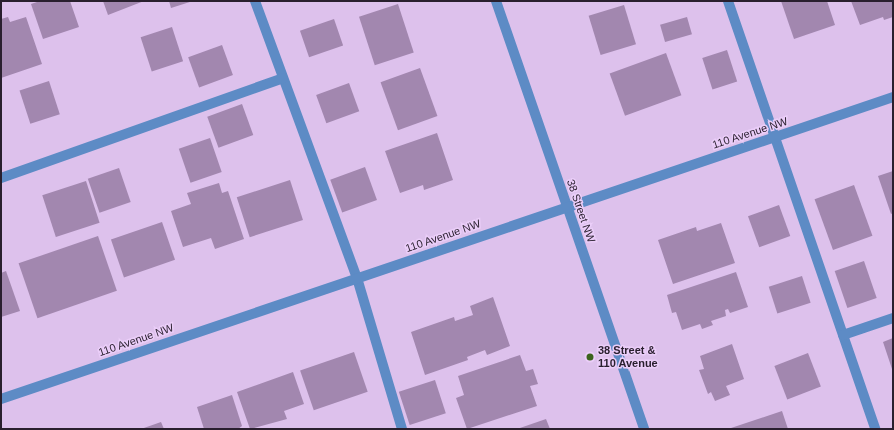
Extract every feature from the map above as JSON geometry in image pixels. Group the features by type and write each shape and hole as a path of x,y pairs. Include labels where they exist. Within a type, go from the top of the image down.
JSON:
{"street":[{"path":"255,1 357,278 402,429"},
{"name":"38 Street NW","path":"496,1 644,429"},
{"path":"728,1 875,429"},
{"path":"1,178 283,78"},
{"name":"110 Avenue NW","path":"1,399 566,206 776,138 893,97"},
{"path":"843,335 893,318"}],"building":[{"path":"40,1 70,1 79,27 43,39 31,4"},
{"path":"103,1 144,1 108,15"},
{"path":"169,1 193,1 171,8"},
{"path":"781,1 827,1 835,25 794,39"},
{"path":"851,1 893,1 893,17 884,20 883,17 860,25"},
{"path":"398,4 414,53 375,65 359,17"},
{"path":"624,5 636,44 601,55 589,16"},
{"path":"8,17 10,22 26,17 42,64 1,78 1,19"},
{"path":"687,17 692,34 665,42 660,25"},
{"path":"334,19 343,45 309,57 300,31"},
{"path":"172,27 183,61 152,71 141,37"},
{"path":"222,45 233,75 199,87 188,57"},
{"path":"727,50 737,81 712,89 702,58"},
{"path":"666,53 681,95 625,116 610,74"},
{"path":"420,68 437,116 398,130 381,82"},
{"path":"49,81 60,114 30,124 20,91"},
{"path":"349,83 359,111 326,123 316,95"},
{"path":"242,104 253,135 219,148 207,117"},
{"path":"437,133 453,180 424,190 423,185 400,193 385,151"},
{"path":"210,138 222,172 191,183 179,149"},
{"path":"365,167 377,200 342,213 330,180"},
{"path":"119,168 131,202 100,213 88,179"},
{"path":"893,171 893,213 891,214 878,176"},
{"path":"290,180 303,220 250,237 237,197"},
{"path":"86,181 100,223 56,237 42,195"},
{"path":"219,183 222,193 228,191 244,239 215,249 211,238 183,247 171,211 191,204 187,193"},
{"path":"854,185 872,236 833,250 815,199"},
{"path":"779,205 790,236 759,247 748,216"},
{"path":"162,222 175,260 124,277 111,240"},
{"path":"721,223 735,263 673,284 658,240 696,227 697,231"},
{"path":"98,236 117,291 37,318 19,263"},
{"path":"864,261 877,298 847,308 835,271"},
{"path":"6,271 20,311 1,317 1,273"},
{"path":"736,272 748,307 730,313 728,309 725,310 726,316 711,321 713,325 702,329 700,324 682,330 676,312 672,313 667,295"},
{"path":"802,276 811,303 777,313 769,287"},
{"path":"493,297 510,346 487,355 485,350 467,357 468,360 425,375 411,332 454,317 455,321 473,315 470,306"},
{"path":"893,338 893,372 883,342"},
{"path":"732,344 744,379 726,386 730,395 715,401 711,392 708,394 699,370 704,369 700,356"},
{"path":"354,352 368,392 314,410 300,371"},
{"path":"808,353 821,387 787,400 774,366"},
{"path":"520,355 526,371 533,369 538,384 530,386 537,406 467,429 456,398 464,395 458,376"},
{"path":"293,372 304,404 284,411 287,419 250,429 237,392"},
{"path":"435,380 446,413 410,425 399,392"},
{"path":"232,395 242,426 238,429 204,429 197,407"},
{"path":"782,411 788,429 728,429"},
{"path":"546,419 550,429 517,429"},
{"path":"161,422 164,429 141,429"}],"place":[{"name":"38 Street & 110 Avenue","path":"590,357"}]}
